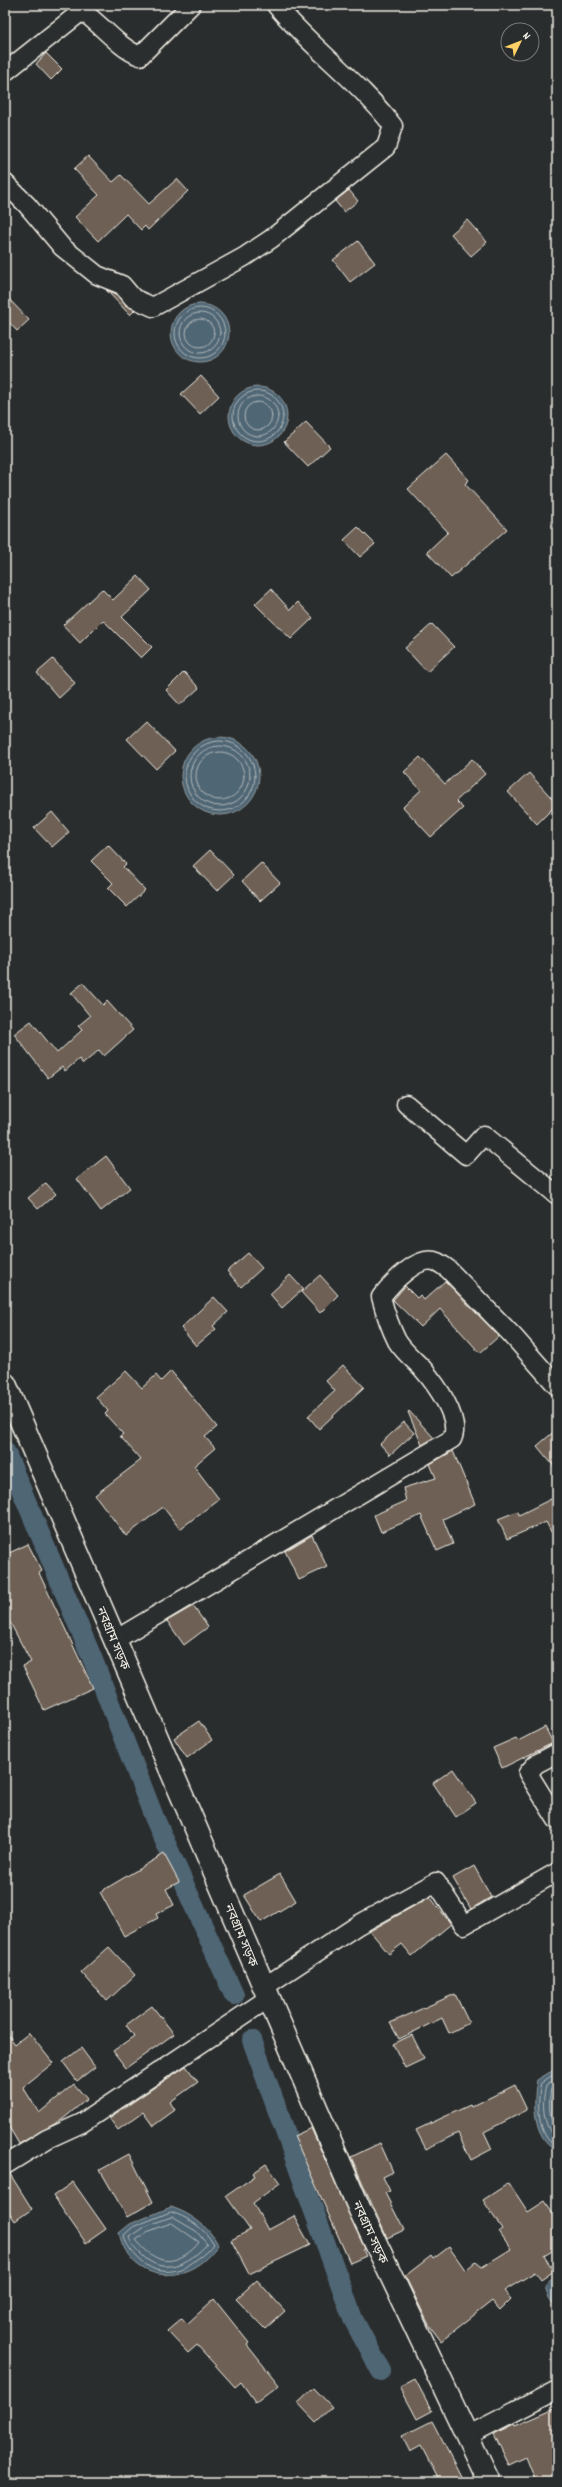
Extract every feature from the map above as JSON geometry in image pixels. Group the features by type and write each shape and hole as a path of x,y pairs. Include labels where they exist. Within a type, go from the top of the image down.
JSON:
{"main road":[{"name":"নবগ্রাম সড়ক","path":"5,1384 360,2210 489,2482"}],"street":[{"path":"5,72 82,11 102,25 127,51 140,56 191,5"},
{"path":"5,183 27,205 62,247 97,275 122,285 133,298 153,307 244,257 322,200 386,148 393,126 378,106 289,21 276,5"},
{"path":"406,1104 466,1155 484,1135 557,1195"},
{"path":"115,1640 452,1439 455,1433 451,1412 424,1370 398,1342 386,1317 382,1297 389,1287 423,1261 436,1262 448,1270 513,1336 557,1386"},
{"path":"557,1753 536,1764 528,1773 557,1820"},
{"path":"5,2165 47,2139 82,2123 267,1992 358,1925 436,1882 464,1925 557,1872"},
{"path":"467,2436 557,2390"}],"water":[{"path":"194,304 206,304 221,312 229,327 229,339 221,354 206,362 194,362 179,354 171,339 171,327 179,312"},
{"path":"252,387 264,387 279,395 287,410 287,422 279,437 264,445 252,445 237,437 229,422 229,410 237,395"},
{"path":"220,737 235,740 248,748 256,761 259,776 256,791 248,804 235,812 220,815 205,812 192,804 184,791 181,776 184,761 192,748 205,740"},
{"path":"557,2068 557,2151 543,2138 539,2129 536,2120 535,2099 537,2080"},
{"path":"171,2207 198,2221 209,2231 218,2244 206,2258 193,2268 178,2273 163,2274 148,2271 136,2263 126,2250 119,2233 130,2224"},
{"path":"557,2273 557,2310 549,2299 545,2286"}],"building":[{"path":"46,53 62,69 51,80 36,64"},
{"path":"88,156 113,182 121,175 149,204 177,179 188,191 148,230 145,226 141,230 126,214 98,241 75,217 99,195 74,169"},
{"path":"349,190 358,201 344,212 335,201"},
{"path":"467,220 487,242 471,256 451,234"},
{"path":"358,241 375,263 350,282 333,260"},
{"path":"106,290 116,294 125,305 135,310 130,315"},
{"path":"5,295 29,320 17,331 5,318"},
{"path":"201,376 219,396 200,414 181,394"},
{"path":"306,422 330,447 308,467 284,442"},
{"path":"446,455 469,480 465,484 507,529 451,578 427,552 448,532 408,489"},
{"path":"358,527 375,544 360,557 344,540"},
{"path":"138,576 151,590 122,617 152,647 141,658 105,622 102,621 80,643 63,625 102,589 113,600"},
{"path":"271,589 290,610 298,602 313,618 291,639 255,604"},
{"path":"432,624 454,647 427,672 405,648"},
{"path":"53,659 75,683 59,698 37,673"},
{"path":"184,672 199,688 180,705 166,690"},
{"path":"146,721 175,751 156,769 127,739"},
{"path":"420,757 445,784 472,759 485,774 456,801 463,808 431,837 403,807 421,790 404,772"},
{"path":"529,773 557,804 537,824 508,792"},
{"path":"52,812 69,832 52,847 34,828"},
{"path":"108,845 126,864 123,867 145,890 127,907 108,888 113,883 91,861"},
{"path":"210,850 234,875 217,891 193,866"},
{"path":"261,863 280,883 260,901 242,881"},
{"path":"83,983 103,1005 107,1001 133,1030 104,1056 99,1050 83,1064 79,1059 65,1071 62,1067 48,1078 14,1034 31,1021 57,1053 82,1030 78,1026 90,1016 71,993"},
{"path":"106,1156 130,1188 101,1211 77,1179"},
{"path":"46,1183 56,1194 38,1209 28,1198"},
{"path":"248,1253 262,1268 241,1287 227,1271"},
{"path":"290,1275 303,1289 282,1308 270,1294"},
{"path":"320,1275 338,1295 320,1313 301,1292"},
{"path":"445,1281 499,1336 480,1353 440,1309 421,1327 393,1300 405,1286 417,1298 420,1295 424,1300"},
{"path":"214,1297 228,1312 213,1326 216,1329 196,1346 181,1328"},
{"path":"343,1365 364,1387 319,1429 308,1416 335,1391 326,1381"},
{"path":"126,1371 142,1388 156,1375 161,1381 171,1371 217,1427 205,1437 215,1448 194,1466 219,1499 180,1529 163,1507 126,1536 95,1495 141,1460 120,1436 123,1434 105,1414 108,1411 96,1397"},
{"path":"409,1411 434,1438 422,1445 408,1412"},
{"path":"404,1422 414,1433 390,1455 380,1444"},
{"path":"557,1429 557,1470 537,1446"},
{"path":"453,1451 475,1504 443,1519 453,1544 437,1551 421,1515 381,1532 374,1515 406,1501 403,1488 436,1478 430,1464"},
{"path":"557,1496 557,1543 546,1522 507,1539 498,1519 518,1511 519,1515"},
{"path":"312,1535 327,1567 299,1580 285,1551"},
{"path":"28,1544 42,1571 39,1573 93,1688 44,1710 23,1666 31,1662 5,1613 5,1555"},
{"path":"193,1606 208,1627 184,1645 167,1621"},
{"path":"199,1721 212,1740 187,1758 174,1738"},
{"path":"545,1727 553,1743 502,1768 493,1748 516,1738 518,1741"},
{"path":"453,1769 476,1803 456,1817 433,1783"},
{"path":"164,1854 179,1882 166,1889 174,1905 156,1914 158,1918 124,1936 100,1892"},
{"path":"474,1866 491,1897 471,1909 453,1878"},
{"path":"280,1874 296,1901 261,1922 244,1895"},
{"path":"430,1897 451,1924 412,1956 402,1944 389,1954 370,1931"},
{"path":"109,1947 135,1975 107,2001 81,1972"},
{"path":"455,1994 469,2023 449,2033 442,2018 399,2039 390,2023"},
{"path":"152,2006 174,2034 126,2068 113,2051 134,2036 126,2025"},
{"path":"5,2031 15,2044 29,2033 53,2063 23,2087 39,2113 74,2084 87,2099 63,2119 19,2144 5,2120"},
{"path":"412,2035 424,2059 405,2068 393,2044"},
{"path":"81,2048 95,2067 77,2081 63,2062"},
{"path":"186,2066 198,2082 170,2102 175,2110 153,2126 143,2112 118,2130 109,2118"},
{"path":"515,2085 527,2110 484,2132 492,2149 471,2160 458,2133 426,2149 416,2130 470,2105 471,2107"},
{"path":"311,2128 365,2249 363,2250 366,2256 350,2263 294,2136"},
{"path":"380,2143 393,2172 383,2177 390,2191 385,2193 404,2230 387,2238 351,2157"},
{"path":"129,2154 153,2202 127,2217 100,2170"},
{"path":"266,2164 280,2183 253,2203 268,2230 294,2216 310,2245 249,2274 231,2240 250,2230 226,2196 255,2176 253,2173"},
{"path":"10,2174 32,2209 15,2221 5,2206 5,2175"},
{"path":"73,2182 106,2229 86,2243 53,2196"},
{"path":"509,2183 528,2212 545,2201 557,2219 557,2248 544,2256 554,2271 541,2280 535,2272 504,2291 511,2299 500,2310 492,2301 441,2341 429,2325 405,2276 431,2256 433,2259 449,2247 466,2271 476,2262 482,2267 511,2249 499,2231 502,2229 483,2200"},
{"path":"257,2280 285,2311 265,2329 236,2299"},
{"path":"214,2299 249,2343 247,2345 279,2385 256,2403 241,2382 235,2387 197,2345 188,2353 167,2331 182,2318 187,2324"},
{"path":"415,2379 432,2411 417,2419 400,2387"},
{"path":"314,2388 332,2407 316,2422 298,2403"},
{"path":"557,2408 557,2478 548,2482 536,2482 526,2457 509,2465 494,2434 514,2424 515,2426"},
{"path":"432,2421 464,2482 440,2482 421,2446 410,2452 402,2436"}],"waterway":[{"path":"5,1451 93,1660 154,1817 234,1995"},
{"path":"252,2040 353,2319 381,2371"}]}
